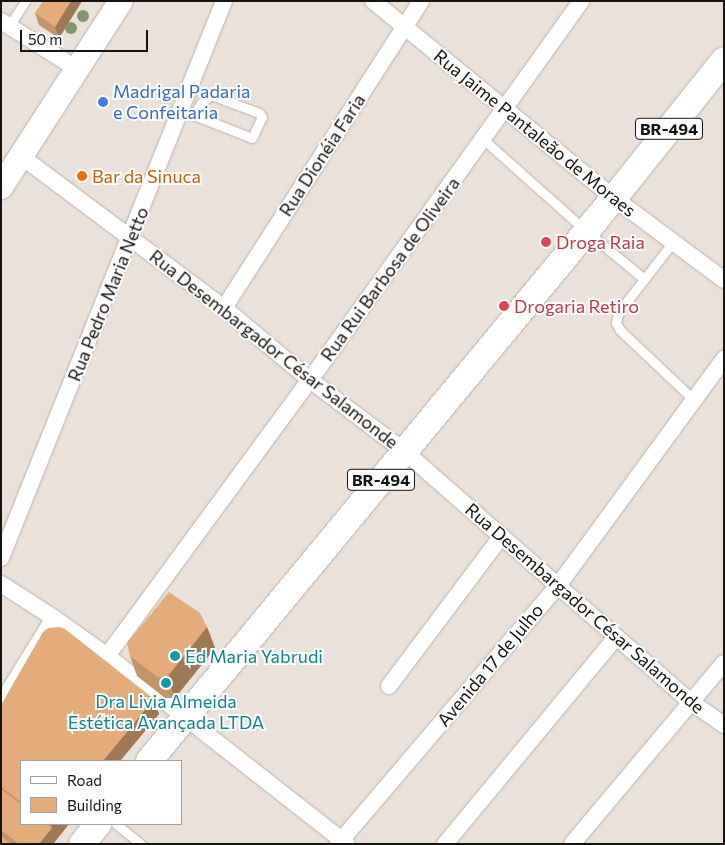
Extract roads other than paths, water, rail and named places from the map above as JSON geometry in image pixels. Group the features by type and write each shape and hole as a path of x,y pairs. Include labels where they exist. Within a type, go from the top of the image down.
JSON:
{"main road":[{"name":"BR-494","path":"150,760 614,198 724,60"},
{"path":"82,844 97,825"}],"street":[{"path":"1,187 121,1"},
{"name":"Rua Pedro Maria Netto","path":"1,558 131,238 187,112 224,1"},
{"name":"Rua Jaime Pantaleão de Moraes","path":"373,1 614,198 724,280"},
{"name":"Rua Dionéia Faria","path":"224,308 421,1"},
{"name":"Rua Rui Barbosa de Oliveira","path":"107,656 310,380 582,1"},
{"path":"5,23 77,69"},
{"name":"Rua Desembargador César Salamonde","path":"22,157 224,308 310,380 404,451 616,637 692,702 724,725"},
{"name":"Avenida 17 de Julho","path":"342,842 557,586 724,360"},
{"path":"389,686 501,537"},
{"path":"1,584 54,618 107,656 342,842"},
{"path":"1,704 54,618"},
{"path":"445,844 616,637"},
{"path":"572,844 724,663"}],"lane":[{"path":"5,23 25,1"},
{"path":"211,95 259,113 262,118 252,138 206,122 187,112 211,95"},
{"path":"484,140 586,232 644,279"},
{"path":"673,242 618,314 616,323 620,330 694,400"},
{"path":"117,825 141,844"}],"place":[{"name":"Madrigal Padaria e Confeitaria","path":"103,102"},
{"name":"Bar da Sinuca","path":"82,176"},
{"name":"Droga Raia","path":"546,242"},
{"name":"Drogaria Retiro","path":"504,306"},
{"name":"Ed Maria Yabrudi","path":"175,656"},
{"name":"Dra Livia Almeida Estética Avançada LTDA","path":"166,683"}]}
